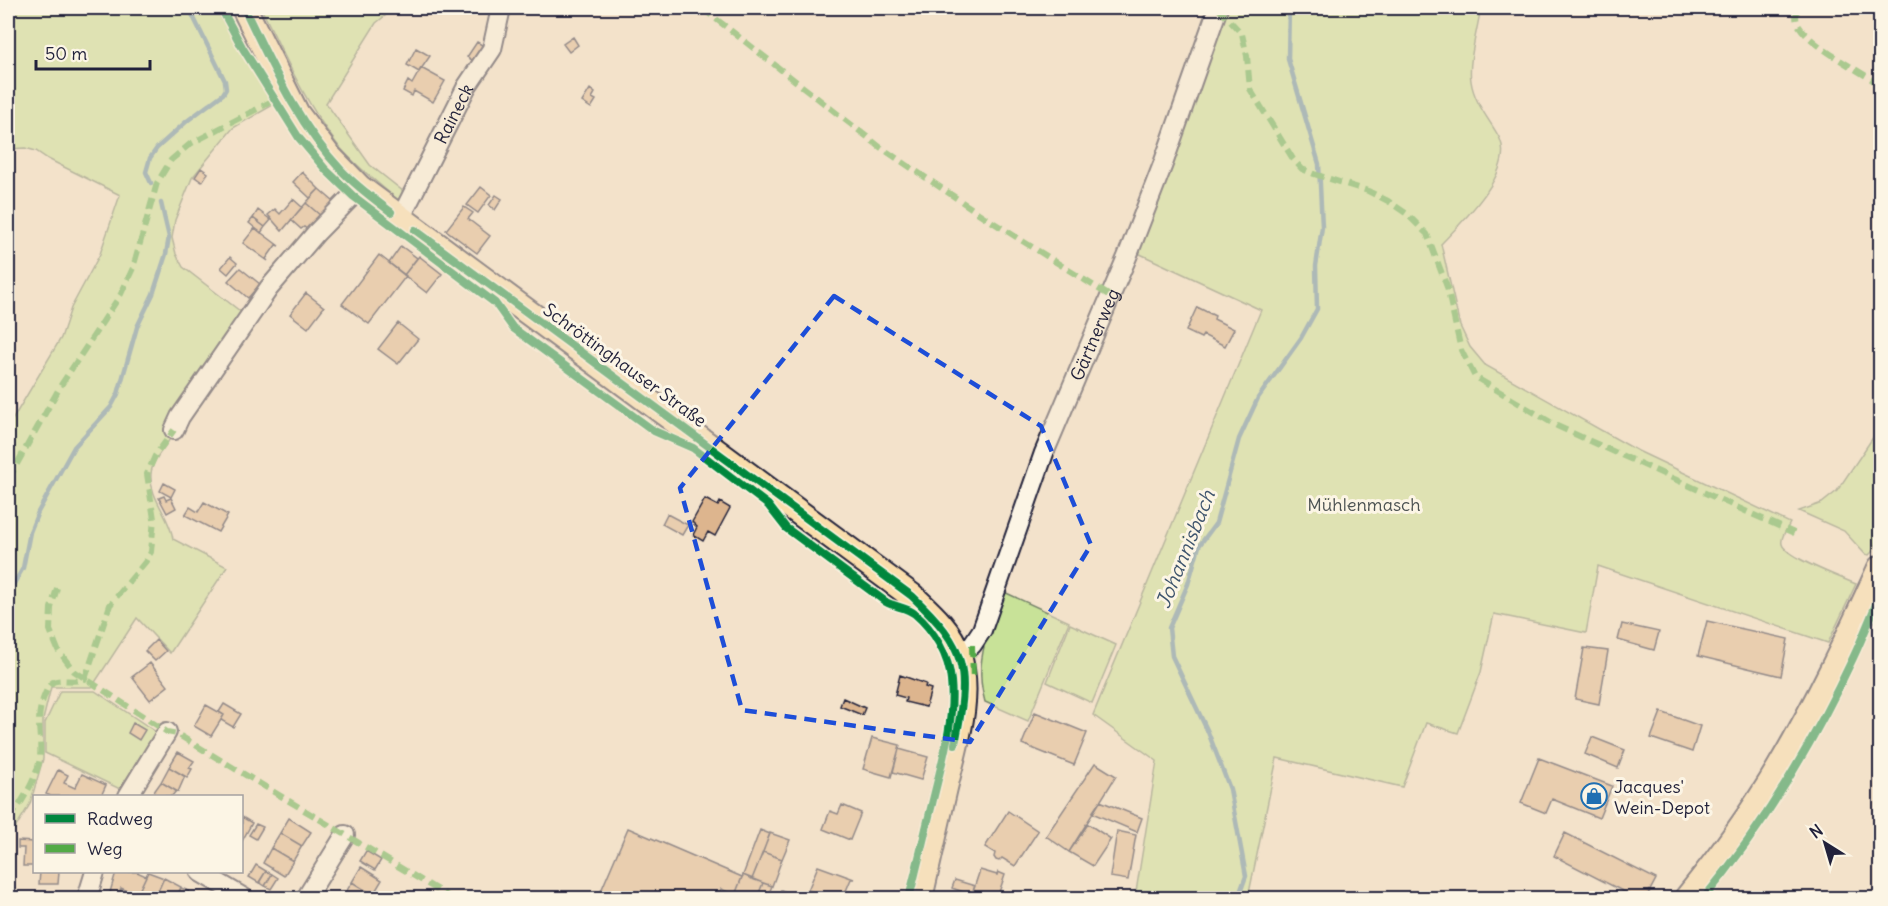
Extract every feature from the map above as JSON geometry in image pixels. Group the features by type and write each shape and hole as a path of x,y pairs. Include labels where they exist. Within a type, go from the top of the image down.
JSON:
{"main road":[{"name":"Schröttinghauser Straße","path":"244,8 297,114 327,154 360,188 912,596 946,631 957,652 964,682 960,719 920,898"},
{"path":"1687,898 1720,856 1779,769 1873,607 1881,568"}],"street":[{"name":"Raineck","path":"400,219 467,86 492,49 501,8"},
{"name":"Gärtnerweg","path":"957,652 972,645 982,630 1044,453 1127,258 1218,8"},
{"path":"174,430 269,288 316,233 360,188"},
{"path":"129,795 167,732"},
{"path":"306,898 345,836"},
{"path":"87,898 95,873"},
{"path":"202,873 244,898"}],"highlighted area":[{"path":"834,296 1041,426 1091,545 970,742 742,710 680,488"}],"green space":[{"path":"8,8 215,8 273,105 233,128 192,178 175,220 172,238 176,254 183,267 245,315 157,458 152,469 151,483 173,539 227,567 170,653 137,618 92,687 51,687 43,720 43,759 30,804 8,840 8,427 61,338 71,308 100,254 120,195 36,151 25,148 8,149"},
{"path":"261,8 395,8 376,23 326,103 370,165 404,192 398,200 351,159 325,128 296,78"},
{"name":"Mühlenmasch","path":"1226,8 1477,8 1480,12 1472,56 1471,81 1479,104 1500,139 1503,152 1500,166 1484,196 1441,244 1460,326 1470,347 1485,365 1638,451 1790,523 1782,539 1785,549 1815,567 1856,584 1828,643 1598,566 1586,633 1494,614 1481,672 1458,733 1426,723 1402,787 1277,758 1248,898 1135,898 1157,761 1093,715 1261,310 1138,253"},
{"path":"1880,427 1880,534 1869,555 1865,554 1844,531 1799,511 1822,503 1837,491"},
{"path":"1002,591 1069,622 1028,721 985,702 982,690 982,656"},
{"path":"1070,624 1116,645 1092,703 1047,682"},
{"path":"60,691 95,691 156,732 120,789 45,753 45,723"}],"building":[{"path":"573,37 578,45 569,52 563,44"},
{"path":"477,42 487,48 477,63 467,57"},
{"path":"416,48 430,56 419,72 407,65"},
{"path":"421,68 445,81 433,102 414,91 412,96 403,91 408,81 412,84"},
{"path":"590,89 595,93 592,98 596,100 591,108 582,102"},
{"path":"201,168 208,173 202,182 195,177"},
{"path":"302,172 319,189 310,198 293,182"},
{"path":"481,187 491,195 478,213 467,205"},
{"path":"319,189 334,202 321,216 306,203"},
{"path":"496,195 502,199 495,210 489,205"},
{"path":"293,199 302,207 282,231 268,215 275,209 280,214"},
{"path":"306,203 321,216 308,230 304,227 301,229 291,220"},
{"path":"464,207 473,213 468,219 490,236 477,253 446,230"},
{"path":"258,210 271,220 265,227 253,218"},
{"path":"253,218 265,227 261,233 249,223"},
{"path":"255,228 279,246 276,245 266,259 268,261 243,243"},
{"path":"401,246 417,258 404,275 389,263"},
{"path":"379,255 406,276 369,324 342,304"},
{"path":"419,256 442,274 427,293 404,275"},
{"path":"230,257 237,263 228,274 221,268"},
{"path":"240,268 260,284 248,298 228,281"},
{"path":"306,293 324,307 308,328 290,314"},
{"path":"1197,307 1234,329 1225,346 1203,335 1201,338 1186,331"},
{"path":"398,323 418,339 398,364 378,349"},
{"path":"164,483 175,489 171,497 160,491"},
{"path":"164,496 166,500 171,498 176,508 167,513 159,498"},
{"path":"705,499 718,506 720,502 730,508 715,536 708,532 703,541 693,535 697,527 692,522"},
{"path":"204,502 228,515 218,532 185,515 190,507 198,512"},
{"path":"667,514 688,525 682,535 662,524"},
{"path":"1707,621 1788,639 1781,676 1698,656"},
{"path":"1622,624 1659,632 1654,650 1618,640"},
{"path":"156,640 166,651 155,661 145,651"},
{"path":"1584,648 1608,651 1599,704 1575,699"},
{"path":"150,663 168,686 150,700 132,677"},
{"path":"900,675 926,684 925,687 931,689 926,707 905,702 906,698 895,695"},
{"path":"843,698 865,708 862,715 840,706"},
{"path":"224,704 241,714 233,727 221,720 224,715 219,712"},
{"path":"206,705 224,715 211,736 194,726"},
{"path":"1035,712 1087,733 1074,765 1022,744"},
{"path":"1661,712 1700,726 1692,752 1651,738"},
{"path":"133,723 145,730 139,740 128,733"},
{"path":"1592,737 1625,750 1618,768 1585,754"},
{"path":"872,738 900,745 891,777 863,769"},
{"path":"899,749 928,757 921,780 893,772"},
{"path":"178,752 194,761 189,768 192,769 187,778 169,767"},
{"path":"1539,758 1612,786 1599,818 1552,799 1546,813 1521,803"},
{"path":"1095,763 1116,776 1069,852 1046,836"},
{"path":"169,767 185,776 178,792 161,782"},
{"path":"58,770 68,775 64,783 75,788 82,774 106,785 101,795 46,794"},
{"path":"161,782 176,791 173,795 152,795"},
{"path":"1100,801 1142,818 1137,832 1092,813"},
{"path":"842,805 861,813 850,840 823,829 830,811 838,814"},
{"path":"1008,811 1038,831 1015,866 1002,858 999,861 996,860 995,853 985,847"},
{"path":"243,818 252,823 243,839"},
{"path":"289,818 311,832 302,846 280,833"},
{"path":"256,824 263,827 256,839 249,835"},
{"path":"1088,824 1111,839 1093,866 1069,852"},
{"path":"628,828 742,877 735,895 721,889 717,898 598,898"},
{"path":"760,830 770,834 752,879 743,875"},
{"path":"1117,831 1136,835 1128,880 1110,877"},
{"path":"280,833 302,846 293,861 271,848"},
{"path":"770,833 790,840 782,859 763,852"},
{"path":"1565,833 1656,879 1646,898 1636,898 1554,856"},
{"path":"18,841 33,842 33,866 23,866 24,848 18,848"},
{"path":"271,848 293,861 284,876 263,863"},
{"path":"366,851 381,860 375,870 360,861"},
{"path":"763,852 782,859 772,886 752,879"},
{"path":"256,865 266,871 259,883 249,877"},
{"path":"818,866 854,879 851,879 843,898 827,898 808,890"},
{"path":"361,867 382,880 373,895 352,882"},
{"path":"980,870 1005,875 997,898 985,898 972,894"},
{"path":"266,871 272,874 265,886 259,882"},
{"path":"40,873 59,873 58,884 39,884"},
{"path":"116,873 139,873 146,876 137,895 121,888 120,897 110,892"},
{"path":"148,873 164,878 155,897 139,891"},
{"path":"272,874 278,878 271,889 265,886"},
{"path":"743,875 763,883 757,898 735,895"},
{"path":"164,878 181,887 176,898 155,898"},
{"path":"955,880 975,886 972,895 952,888"},
{"path":"352,882 373,895 371,898 343,897"},
{"path":"763,883 772,886 767,898 757,898"},
{"path":"181,888 189,891 186,898 176,898"},
{"path":"781,890 801,898 778,898"}],"waterway":[{"path":"151,183 146,172 150,158 157,148 187,121 223,94 226,89 225,81 189,8"},
{"name":"Johannisbach","path":"1238,898 1246,876 1230,789 1208,732 1172,656 1169,628 1188,584 1199,546 1216,523 1239,439 1258,398 1301,338 1317,309 1316,266 1322,227 1319,164 1288,59 1289,8"},
{"path":"8,594 23,568 30,532 38,512 74,447 111,407 118,394 137,327 153,294 166,254 169,237 161,203"}],"marked path":[{"path":"702,8 880,147 986,218 1110,296"},
{"path":"1218,8 1242,34 1250,89 1293,159 1302,169 1368,191 1388,201 1407,214 1427,234 1447,287 1461,350 1475,377 1557,426 1794,533"},
{"path":"1797,8 1797,22 1805,34 1825,50 1880,85"},
{"path":"8,480 61,385 121,294 133,268 157,183 171,160 190,144 278,98"},
{"path":"8,819 28,791 39,765 40,711 47,689 56,681 85,679 110,605 151,552 154,519 147,474 155,456 174,430"},
{"path":"57,588 51,608 50,630 58,650 74,671 167,732 177,734 451,898"},
{"path":"972,645 973,681"}],"cycle path":[{"path":"221,8 242,47 299,138 326,170 353,196 495,303 513,328 654,431 693,448 768,505 786,528 886,602 905,608 922,620 944,653 950,672 952,696 943,759 909,898"},
{"path":"244,8 286,93 311,133 347,176 391,212"},
{"path":"415,230 912,596 931,614 954,646 963,678 960,718 955,744"},
{"path":"1704,898 1747,842 1786,783 1838,690 1880,595"}],"place":[{"name":"Jacques' Wein-Depot","path":"1594,796"}]}
